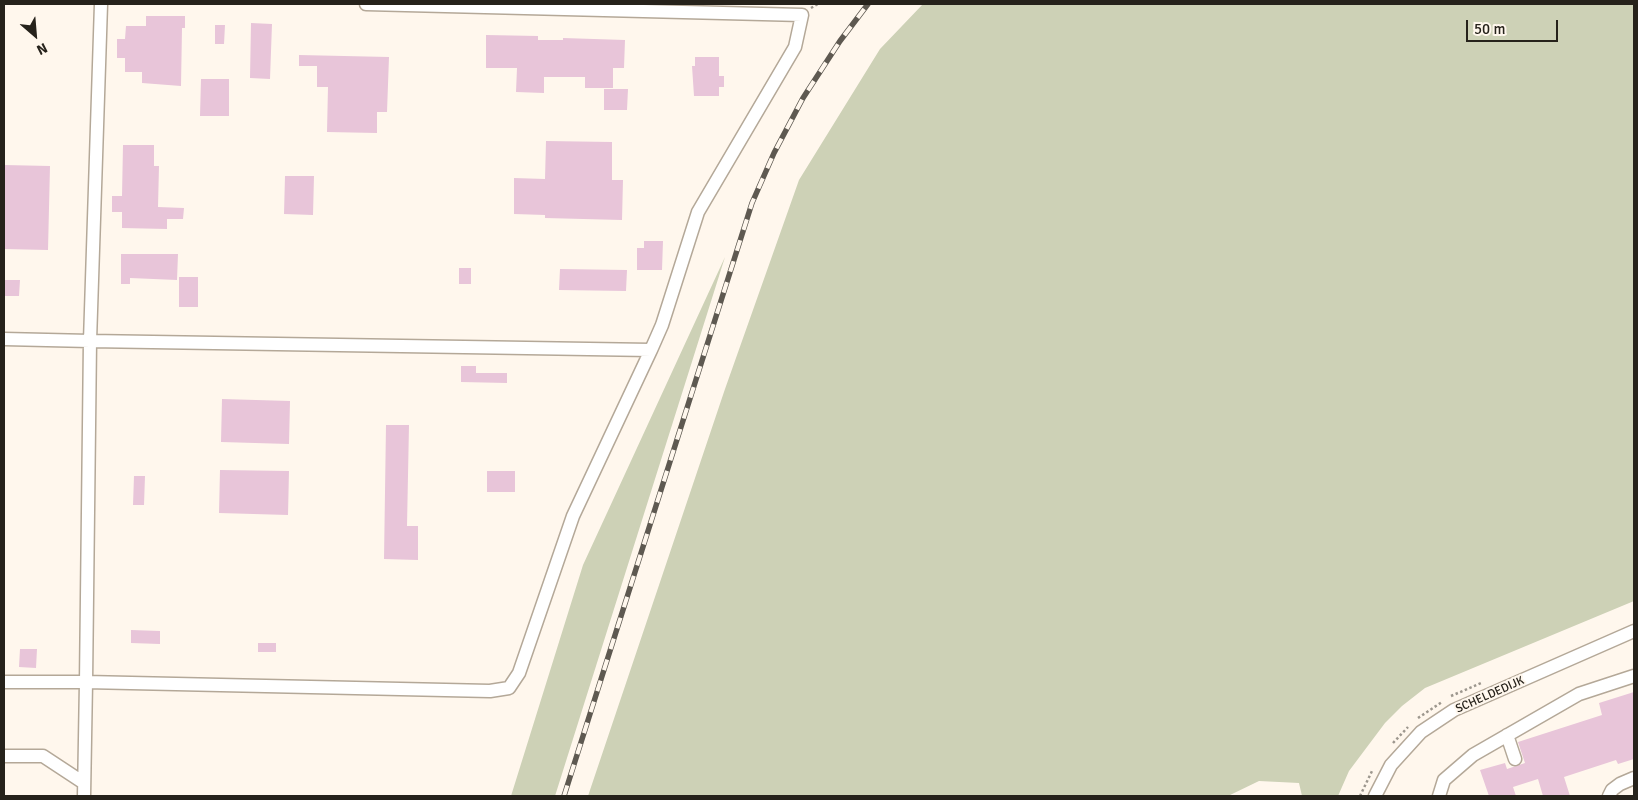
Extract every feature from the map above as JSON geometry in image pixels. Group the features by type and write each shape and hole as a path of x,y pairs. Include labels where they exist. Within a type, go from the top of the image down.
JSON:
{"street":[{"path":"84,796 90,341 101,4"},
{"path":"4,682 86,682 480,691 509,688 519,674 573,516 662,325 698,212 795,47 803,10 366,4"},
{"path":"4,339 651,350"},
{"name":"SCHELDEDIJK","path":"1375,796 1392,765 1421,732 1454,710 1634,631"},
{"path":"1439,796 1444,780 1473,754 1579,694 1634,676"},
{"path":"1507,735 1514,759"},
{"path":"4,756 43,756 84,783"},
{"path":"1609,796 1612,790 1620,784 1634,778"}],"green space":[{"path":"923,4 1634,4 1634,601 1425,688 1402,706 1385,723 1349,771 1338,796 1302,796 1299,783 1259,781 1228,796 588,796 725,389 799,180 880,49"},
{"path":"725,257 555,796 511,796 583,565"}],"building":[{"path":"146,16 185,16 185,28 182,28 181,86 142,83 142,72 125,72 125,58 117,58 117,39 125,39 126,26 146,26"},
{"path":"251,23 272,24 270,79 250,78"},
{"path":"215,25 225,25 224,44 215,44"},
{"path":"486,35 538,36 538,40 563,40 563,38 625,40 624,68 613,68 613,88 585,88 585,77 544,77 544,93 516,92 517,68 486,68"},
{"path":"299,55 389,57 387,112 377,112 377,133 327,132 328,87 317,87 317,66 299,66"},
{"path":"695,57 719,57 719,76 724,76 724,87 719,87 719,96 694,96 692,66 695,66"},
{"path":"201,79 229,79 229,116 200,116"},
{"path":"604,89 628,89 627,110 604,110"},
{"path":"546,141 612,142 612,180 623,180 622,220 545,218 545,215 514,214 514,178 545,179"},
{"path":"123,145 154,145 154,166 159,166 158,207 184,208 183,219 167,219 167,229 122,228 122,212 112,212 112,196 122,196"},
{"path":"4,165 50,166 48,250 4,249"},
{"path":"285,176 314,176 313,215 284,214"},
{"path":"644,241 663,241 662,270 637,270 637,248 644,248"},
{"path":"121,254 178,254 177,280 130,278 130,284 121,284"},
{"path":"459,268 471,268 471,284 459,284"},
{"path":"560,269 627,270 626,291 559,290"},
{"path":"179,277 198,277 198,307 179,307"},
{"path":"4,280 20,280 19,296 4,296"},
{"path":"461,366 476,366 476,373 507,373 507,383 461,382"},
{"path":"222,399 290,401 289,444 221,442"},
{"path":"386,425 409,425 407,526 418,526 418,560 384,559"},
{"path":"220,470 289,471 288,515 219,513"},
{"path":"487,471 515,471 515,492 487,492"},
{"path":"134,476 145,476 144,505 133,505"},
{"path":"131,630 160,631 160,644 131,643"},
{"path":"258,643 276,643 276,652 258,652"},
{"path":"20,649 37,649 36,668 19,667"},
{"path":"1634,692 1634,759 1618,764 1616,760 1564,777 1570,796 1543,796 1538,779 1513,787 1516,796 1489,796 1480,770 1505,763 1507,769 1525,763 1518,742 1602,715 1599,703"}],"railway":[{"path":"564,796 752,203 774,153 803,98 840,41 868,4"}]}
